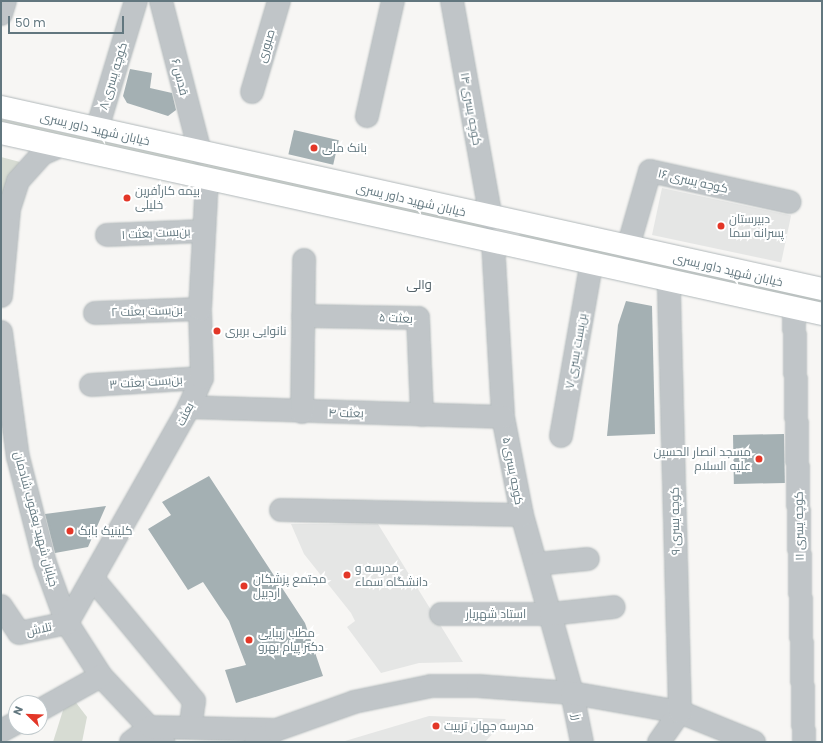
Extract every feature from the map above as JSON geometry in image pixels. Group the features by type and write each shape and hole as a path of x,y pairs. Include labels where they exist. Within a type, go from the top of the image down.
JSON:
{"main road":[{"name":"خیابان شهید داور یسری","path":"1,107 491,218 822,289"},
{"name":"خیابان شهید داور یسری","path":"1,133 58,147 207,178 493,242 591,266 794,310 822,314"},
{"path":"491,218 493,242"}],"street":[{"path":"1,14 5,1"},
{"name":"قدس ۶","path":"161,1 200,152"},
{"name":"صبوری","path":"252,92 279,1"},
{"path":"367,116 393,1"},
{"name":"کوچه یسری ۱۴","path":"452,1 491,218"},
{"name":"کوچه یسری ۸","path":"97,129 129,3"},
{"path":"1,296 9,209 18,182 42,154 58,147"},
{"name":"کوچه یسری ۱۶","path":"628,247 650,171 790,202"},
{"name":"بعثت","path":"67,623 94,580 189,407 202,378 200,309 207,178"},
{"name":"بن‌بست بعثت ۱","path":"107,235 204,231"},
{"name":"کوچه یسری ۵","path":"493,242 503,416 522,514 572,693"},
{"path":"302,412 304,260"},
{"name":"بن‌بست یسری ۷","path":"561,436 591,266"},
{"name":"کوچه یسری ۹","path":"669,283 680,712"},
{"name":"بن‌بست بعثت ۲","path":"94,313 200,309"},
{"name":"کوچه یسری ۱۱","path":"794,310 804,742"},
{"name":"بعثت ۵","path":"303,316 418,318 422,415"},
{"name":"خیابان شهید یعقوب شادمان","path":"1,332 10,455 45,563 67,623 101,676 157,735"},
{"name":"بن‌بست بعثت ۳","path":"91,385 202,378"},
{"name":"بعثت ۴","path":"189,407 302,412 503,416"},
{"path":"281,510 522,514"},
{"path":"537,564 588,559"},
{"path":"94,580 194,701 190,728"},
{"name":"تلاش","path":"1,606 19,633 67,623"},
{"name":"استاد شهریار","path":"441,614 551,614 614,608"},
{"path":"48,706 101,676"},
{"path":"256,742 276,730 354,702 431,686 572,693 680,712 754,742"},
{"name":"رز","path":"572,693 582,742"},
{"path":"659,742 680,712"},
{"path":"131,742 190,728 276,730"}],"shaded area":[{"path":"1,119 479,223 485,228 481,230 56,136 1,122"},
{"path":"1,157 20,162 11,175 2,221"},
{"name":"دبیرستان پسرانه سما","path":"662,188 791,215 781,262 652,235"},
{"path":"520,233 822,297 821,304 519,240"},
{"path":"291,524 378,524 463,662 419,663 381,673 347,627 355,621 351,613 304,554"},
{"path":"74,700 87,717 82,742 53,742 65,704"},
{"path":"429,716 506,719 485,742 345,741"}],"building":[{"path":"130,69 152,73 150,88 172,93 176,110 168,116 127,103 123,96"},
{"name":"بانک ملی","path":"294,130 339,140 333,165 288,154"},
{"path":"626,301 652,306 655,434 607,436 618,325"},
{"name":"مسجد انصار الحسین علیه السلام","path":"784,434 785,483 734,484 733,435"},
{"name":"مجتمع پزشکان اردبیل","path":"209,476 305,623 323,676 236,703 225,670 246,665 229,621 203,582 188,590 148,529 171,515 162,502"},
{"name":"کلینیک بابک","path":"106,506 88,547 55,553 45,514"}],"place":[{"name":"بانک ملی","path":"314,148"},
{"name":"بیمه کارآفرین خلیلی","path":"127,198"},
{"name":"دبیرستان پسرانه سما","path":"721,226"},
{"name":"نانوایی بربری","path":"217,331"},
{"name":"مسجد انصار الحسین علیه السلام","path":"759,459"},
{"name":"کلینیک بابک","path":"70,531"},
{"name":"مدرسه و دانشگاه سماء","path":"347,575"},
{"name":"مجتمع پزشکان اردبیل","path":"244,586"},
{"name":"مطب زیبایی دکتر پیام بهرو","path":"249,640"},
{"name":"مدرسه جهان تربیت","path":"436,726"}],"district":[{"name":"والی","path":"419,285"}]}
